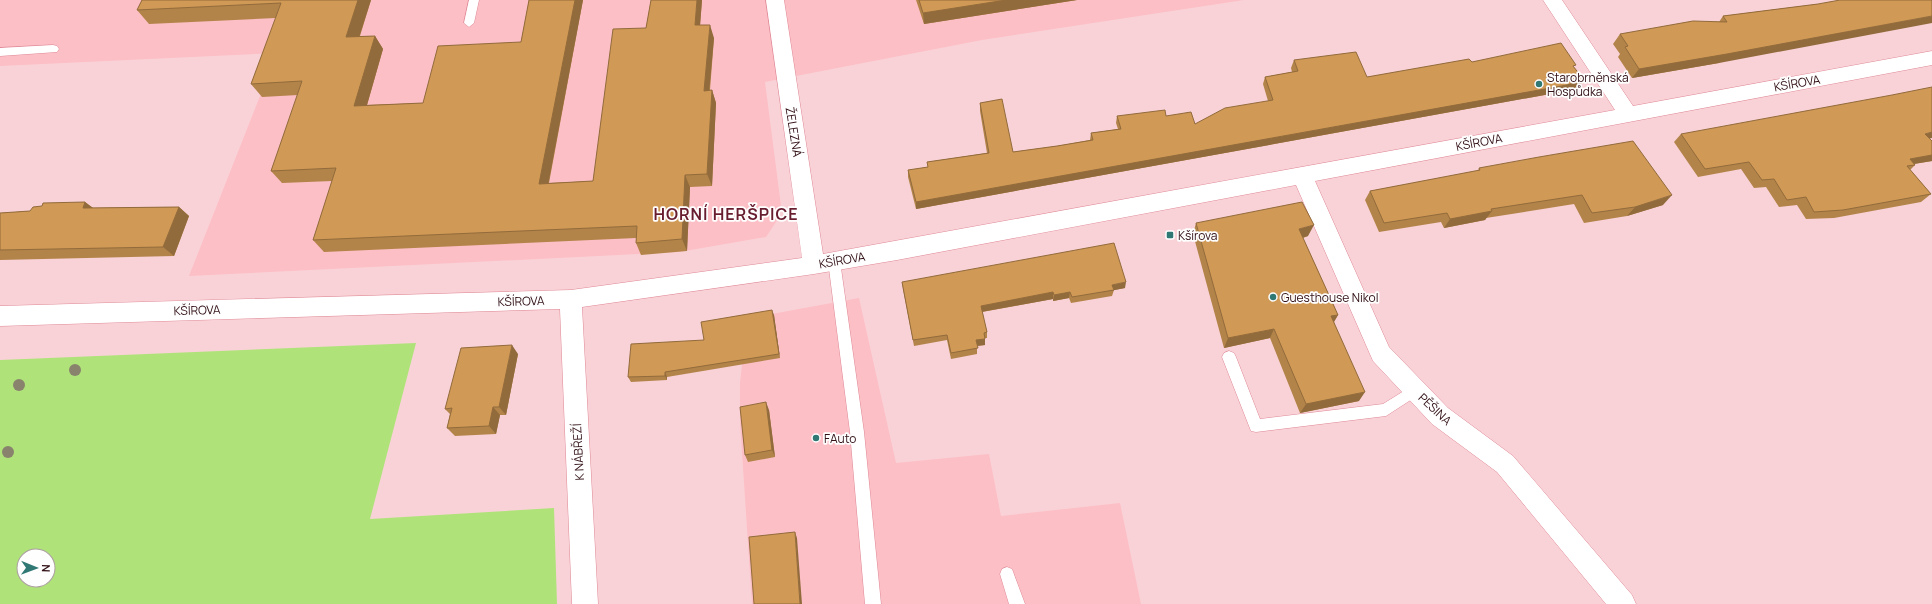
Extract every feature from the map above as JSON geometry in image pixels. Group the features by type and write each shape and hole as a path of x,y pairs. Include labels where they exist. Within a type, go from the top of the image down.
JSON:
{"street":[{"name":"ŽELEZNÁ","path":"775,0 824,263"},
{"path":"1552,0 1628,114"},
{"name":"KŠÍROVA","path":"0,316 572,299 824,263 1932,58"},
{"name":"PĚŠINA","path":"1302,175 1381,354 1440,416 1506,464 1623,604"},
{"name":"K NÁBŘEŽÍ","path":"572,299 585,604"}],"lane":[{"path":"469,23 474,0"},
{"path":"0,52 53,49"},
{"path":"824,263 857,432 873,604"},
{"path":"1229,357 1256,426 1386,410 1415,390"},
{"path":"1007,574 1017,604"}],"shaded area":[{"path":"0,0 1244,0 982,40 765,82 781,206 776,222 766,237 679,252 189,276 277,53 0,66"},
{"name":"FAuto","path":"859,298 896,463 989,454 1001,516 1120,503 1141,604 752,604 740,422 740,383 742,365 734,321"}],"green space":[{"path":"416,343 370,519 554,508 557,604 0,604 0,360"}],"building":[{"path":"142,0 358,0 346,37 375,36 354,106 423,103 438,46 521,42 529,0 575,0 539,184 593,181 613,29 646,28 651,0 697,0 695,25 710,25 704,91 712,90 707,174 685,175 682,239 636,243 637,226 313,240 336,168 271,171 302,81 251,84 281,3 137,10"},
{"path":"919,0 1006,0 923,13"},
{"path":"1840,0 1932,0 1932,16 1639,69 1625,47 1628,46 1620,34 1693,21 1727,22 1723,16"},
{"path":"1561,43 1576,65 1573,66 1584,80 1567,85 916,202 908,170 928,167 927,162 989,153 980,103 1002,99 1013,152 1093,140 1091,133 1121,129 1117,116 1165,110 1166,116 1191,112 1195,124 1225,108 1273,100 1265,77 1298,71 1294,60 1356,52 1367,77 1469,59 1472,62"},
{"path":"1932,87 1932,132 1925,134 1932,141 1932,155 1910,159 1915,165 1907,166 1931,194 1843,210 1814,212 1806,197 1787,200 1774,179 1762,180 1749,162 1705,169 1681,134 1892,95"},
{"path":"1633,141 1672,195 1635,207 1592,213 1582,195 1491,209 1492,211 1450,219 1447,213 1384,223 1370,191 1480,170 1479,168"},
{"path":"85,202 83,208 179,207 163,247 0,250 0,213 30,211 33,207 42,206 43,203"},
{"path":"1302,202 1314,225 1299,229 1338,315 1331,316 1365,392 1306,404 1274,329 1228,338 1196,223"},
{"path":"1114,243 1126,282 1112,285 1114,290 1072,297 1070,292 1054,295 1053,292 981,306 987,332 984,333 985,339 976,340 978,348 951,353 947,335 913,340 902,282"},
{"path":"772,310 779,354 665,372 665,376 628,377 631,344 704,340 701,322"},
{"path":"512,345 499,407 493,407 489,426 447,428 452,408 445,409 461,348"},
{"path":"766,402 772,450 745,455 740,407"},
{"path":"795,532 800,604 754,604 749,537"}],"place":[{"name":"Starobrněnská Hospůdka","path":"1539,84"},
{"name":"Kšírova","path":"1170,235"},
{"name":"Guesthouse Nikol","path":"1273,297"},
{"name":"FAuto","path":"816,438"}],"district":[{"name":"HORNÍ HERŠPICE","path":"726,214"}]}
